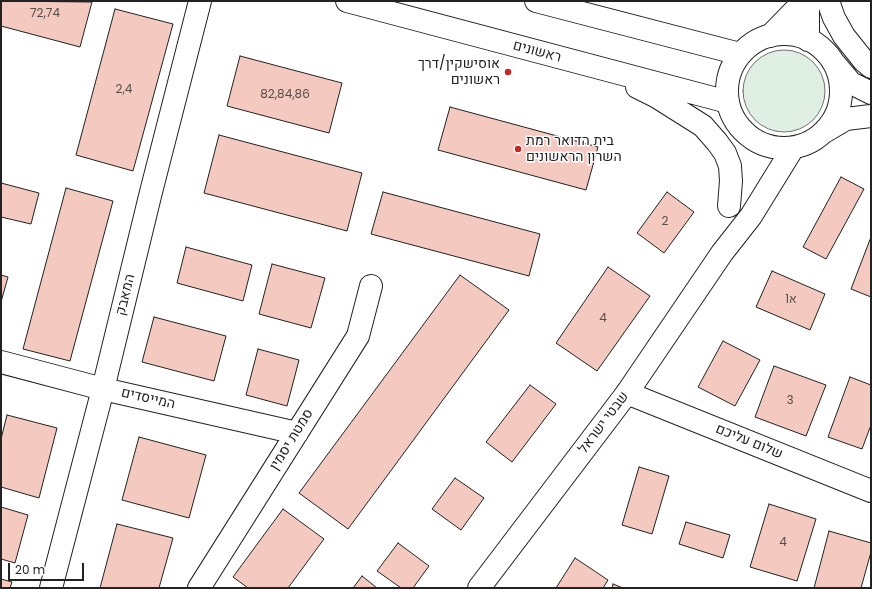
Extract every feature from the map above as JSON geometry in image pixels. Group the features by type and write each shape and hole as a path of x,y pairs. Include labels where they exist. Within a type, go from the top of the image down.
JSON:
{"street":[{"name":"המאבק","path":"51,588 104,389 151,192 200,1"},
{"name":"ראשונים","path":"347,1 728,102"},
{"path":"536,1 740,54"},
{"path":"770,36 804,1"},
{"path":"808,1 808,40"},
{"path":"828,1 834,18 844,36 864,61 871,67"},
{"path":"871,93 851,82 820,47 808,40 789,35 770,36 751,44 740,54 730,71 727,90 728,102 735,121 740,128 748,136 773,147 793,148 806,144 846,118 871,116"},
{"path":"823,133 835,117 840,101 840,81 833,62"},
{"path":"594,67 657,97 703,126 725,153 730,166 731,181 729,206"},
{"name":"שבטי ישראל","path":"722,253 729,206 738,175 741,153 740,128"},
{"name":"שבטי ישראל","path":"479,588 627,393 722,253 751,216 793,148"},
{"name":"סמטת יסמין","path":"199,588 358,336 371,286"},
{"name":"המייסדים","path":"1,362 104,389 297,433"},
{"name":"שלום עליכם","path":"627,393 871,491"}],"green space":[{"path":"776,50 792,50 807,57 818,68 825,83 825,99 822,107 813,120 800,129 792,132 776,132 761,125 750,114 743,99 743,83 750,68 761,57"}],"building":[{"path":"1,1 92,2 80,47 1,26"},
{"path":"115,9 173,24 133,171 76,155"},
{"path":"240,56 342,83 329,133 227,106"},
{"name":"בית הדואר רמת השרון הראשונים","path":"450,107 598,147 586,190 438,150"},
{"path":"219,135 362,173 347,231 204,193"},
{"path":"841,177 864,189 826,259 803,247"},
{"path":"1,183 39,193 31,224 1,217"},
{"path":"66,188 113,201 70,361 23,349"},
{"path":"383,192 540,234 529,276 371,234"},
{"path":"667,192 694,212 664,253 637,233"},
{"path":"871,237 871,297 851,289"},
{"path":"186,247 252,265 243,301 177,283"},
{"path":"272,264 325,278 311,328 259,314"},
{"path":"608,267 650,296 597,371 556,343"},
{"path":"772,271 825,294 810,330 756,307"},
{"path":"1,275 8,277 1,302"},
{"path":"460,275 509,310 348,529 299,493"},
{"path":"154,317 226,336 214,381 142,362"},
{"path":"723,341 760,360 735,406 698,387"},
{"path":"258,349 299,360 287,406 246,395"},
{"path":"774,366 826,385 806,436 755,417"},
{"path":"850,377 871,385 871,425 862,449 828,437"},
{"path":"530,385 556,404 512,462 486,442"},
{"path":"7,415 57,428 39,498 1,487 1,439"},
{"path":"139,437 206,455 189,518 122,500"},
{"path":"639,467 669,476 652,534 622,525"},
{"path":"455,478 484,498 461,530 432,509"},
{"path":"769,504 816,519 797,581 750,567"},
{"path":"1,507 28,515 15,563 1,559"},
{"path":"283,509 324,539 288,588 248,588 233,577"},
{"path":"686,522 730,535 723,558 679,544"},
{"path":"117,524 173,538 159,588 100,588"},
{"path":"829,531 871,543 871,552 861,588 814,588"},
{"path":"398,543 429,566 413,588 401,588 377,571"},
{"path":"575,558 608,580 603,588 556,588"},
{"path":"362,576 377,588 353,588"},
{"path":"1,579 12,582 10,588 1,588"},
{"path":"613,584 623,588 612,588"}],"place":[{"name":"אוסישקין/דרך ראשונים","path":"508,72"},
{"name":"בית הדואר רמת השרון הראשונים","path":"518,149"}]}
